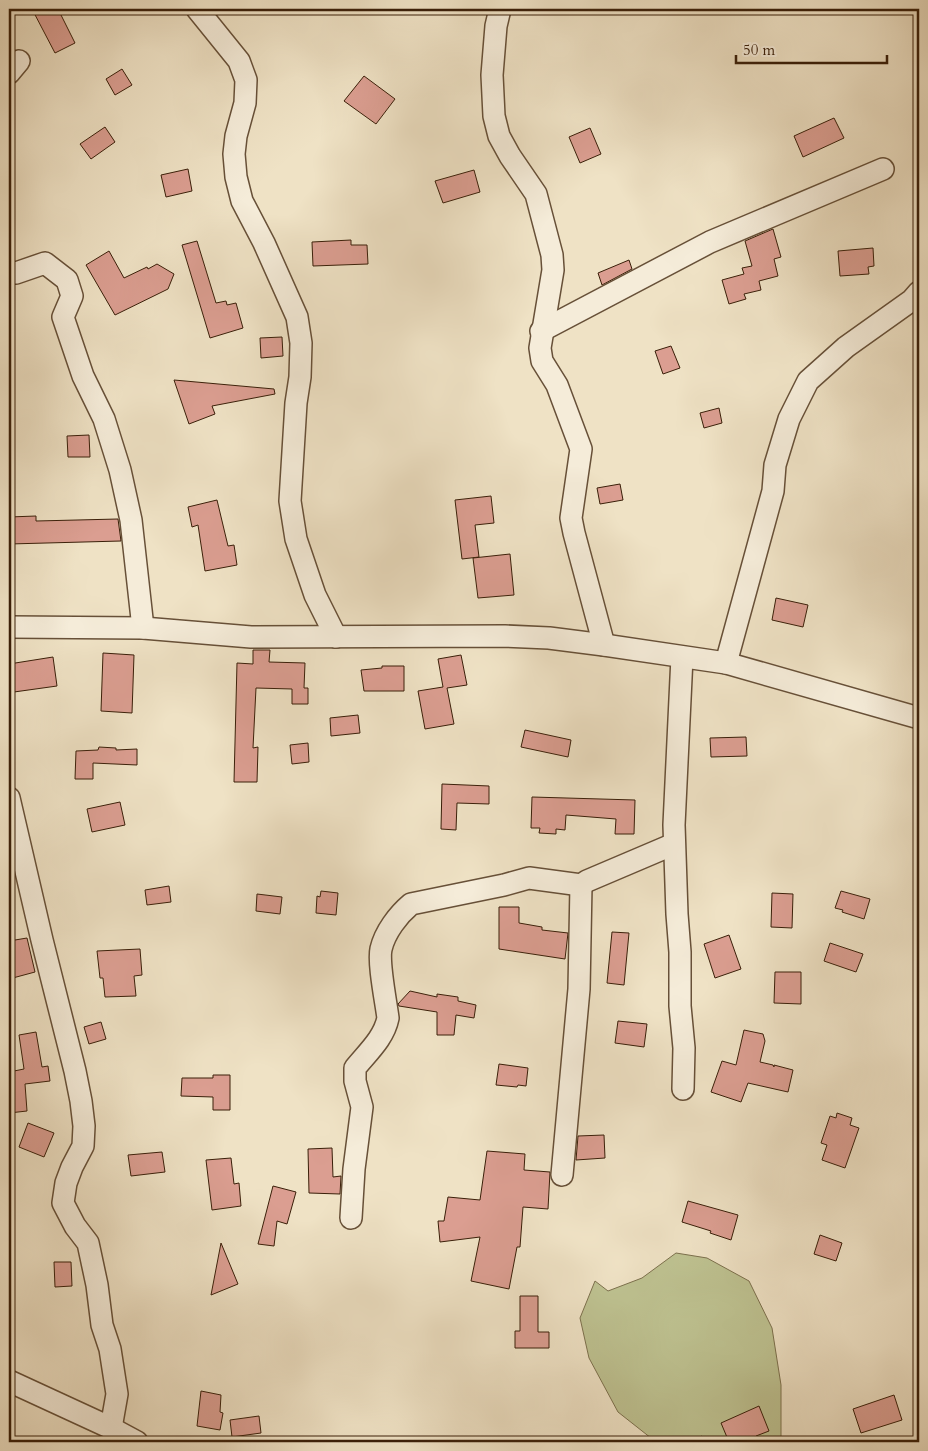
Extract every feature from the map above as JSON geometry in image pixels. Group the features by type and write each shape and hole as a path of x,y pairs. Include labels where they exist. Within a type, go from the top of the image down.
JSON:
{"street":[{"path":"197,9 239,61 246,80 245,103 236,136 234,154 236,177 242,201 264,243 297,317 301,343 300,377 296,403 290,500 296,539 312,585 336,637"},
{"path":"500,9 496,26 492,76 494,116 499,136 536,194 552,255 553,270 540,348 542,361 556,385 581,449 571,518 604,644"},
{"path":"542,331 710,242 883,169"},
{"path":"9,272 16,274 45,263 67,280 72,296 63,317 84,376 104,419 120,470 131,520 143,628"},
{"path":"726,663 773,491 775,465 789,419 808,381 846,347 912,300 919,292"},
{"path":"9,627 143,628 251,637 530,636 604,644 726,663 919,718"},
{"path":"682,657 674,844 680,952 680,1006 684,1048 683,1089"},
{"path":"9,798 42,940 76,1071 81,1101 84,1126 83,1146 66,1183 63,1203 75,1226 88,1243 97,1285 102,1325 110,1349 117,1394 112,1428"},
{"path":"351,1218 354,1169 362,1107 354,1074 356,1068 386,1027 388,1018 380,955 384,940 399,914 411,904 529,878 581,884 674,844"},
{"path":"562,1175 579,989 581,884"},
{"path":"9,1381 112,1428 137,1442"}],"green space":[{"path":"676,1253 707,1258 749,1281 772,1328 781,1385 781,1442 711,1442 710,1439 701,1436 695,1442 656,1442 618,1412 589,1358 580,1318 595,1281 608,1291 642,1278"}],"building":[{"path":"32,9 58,9 75,43 55,53"},
{"path":"122,69 132,85 115,95 106,79"},
{"path":"364,76 395,99 376,124 344,101"},
{"path":"834,118 844,138 803,157 794,136"},
{"path":"105,127 115,142 91,159 80,144"},
{"path":"590,128 601,154 580,163 569,137"},
{"path":"188,169 192,191 166,197 161,175"},
{"path":"474,170 480,192 443,203 435,181"},
{"path":"773,229 781,257 774,259 778,276 759,281 761,290 744,294 746,299 729,304 722,280 744,274 742,268 752,266 745,241"},
{"path":"351,240 351,245 367,245 368,264 313,266 312,242"},
{"path":"197,241 216,303 226,301 227,305 236,303 243,328 210,338 182,245"},
{"path":"873,248 874,266 868,267 869,274 840,276 838,251"},
{"path":"109,251 124,278 157,264 174,274 168,289 115,315 86,265"},
{"path":"629,260 632,269 602,285 598,273"},
{"path":"282,337 283,356 261,358 260,338"},
{"path":"671,346 680,368 663,374 655,351"},
{"path":"174,380 274,389 275,394 212,406 215,414 189,424"},
{"path":"719,408 722,423 704,428 700,413"},
{"path":"89,435 90,457 68,457 67,436"},
{"path":"620,484 623,500 600,504 597,488"},
{"path":"491,496 494,523 475,525 479,557 462,559 455,500"},
{"path":"217,500 228,546 234,545 237,565 205,571 198,525 192,527 188,507"},
{"path":"36,516 36,521 118,519 121,541 9,544 9,517"},
{"path":"510,554 514,595 478,598 473,558"},
{"path":"776,598 808,605 803,627 772,620"},
{"path":"253,650 270,650 269,662 305,663 304,688 308,688 308,704 292,704 292,689 256,688 253,748 258,747 257,782 234,782 237,663 253,664"},
{"path":"103,653 134,655 132,713 101,711"},
{"path":"461,655 467,685 447,688 454,724 425,729 418,691 443,687 438,659"},
{"path":"53,657 57,686 14,692 9,664"},
{"path":"382,666 404,666 404,691 364,691 361,670 382,668"},
{"path":"358,715 360,733 331,736 330,718"},
{"path":"525,730 571,740 568,757 521,747"},
{"path":"746,737 747,756 711,757 710,738"},
{"path":"308,743 309,762 292,764 290,745"},
{"path":"99,747 116,748 116,750 137,749 137,765 93,763 93,779 75,779 76,751 98,750"},
{"path":"442,784 489,786 489,804 457,803 456,830 441,829"},
{"path":"532,797 635,800 634,834 615,834 616,819 566,815 565,830 556,829 556,834 539,833 540,828 531,828"},
{"path":"120,802 125,825 92,832 87,809"},
{"path":"169,886 171,902 147,905 145,890"},
{"path":"321,891 338,893 336,915 316,913 317,896 320,897"},
{"path":"841,891 870,899 864,919 835,908"},
{"path":"772,893 793,894 792,928 771,927"},
{"path":"257,894 282,897 280,914 256,911"},
{"path":"499,907 519,907 519,923 542,927 542,930 568,933 565,959 499,949"},
{"path":"612,932 629,933 624,985 607,983"},
{"path":"729,935 741,969 715,978 704,944"},
{"path":"27,938 35,972 9,979 9,941"},
{"path":"830,943 863,954 856,972 824,961"},
{"path":"140,949 142,975 134,976 136,996 105,997 103,978 100,978 97,951"},
{"path":"775,972 801,972 801,1004 774,1003"},
{"path":"410,991 437,997 437,994 458,997 458,1001 476,1005 474,1018 456,1015 454,1035 437,1035 437,1012 399,1006 398,1004"},
{"path":"618,1021 647,1024 644,1047 615,1043"},
{"path":"101,1022 106,1039 89,1044 84,1027"},
{"path":"744,1030 763,1034 765,1041 760,1062 773,1065 774,1067 774,1065 793,1070 788,1092 748,1083 741,1102 711,1092 722,1061 736,1065"},
{"path":"36,1032 42,1067 48,1066 50,1081 25,1084 27,1111 9,1113 9,1072 24,1069 19,1035"},
{"path":"499,1064 528,1068 526,1086 496,1085"},
{"path":"213,1075 230,1075 230,1110 213,1110 213,1097 181,1096 182,1078 213,1078"},
{"path":"837,1113 852,1118 850,1125 859,1128 845,1168 822,1160 827,1145 821,1143 830,1116 836,1118"},
{"path":"28,1123 54,1133 44,1157 19,1147"},
{"path":"604,1135 605,1158 576,1160 578,1136"},
{"path":"332,1148 333,1177 341,1176 340,1194 309,1193 308,1149"},
{"path":"487,1151 525,1154 524,1170 550,1172 548,1209 523,1207 520,1247 517,1247 509,1289 471,1281 480,1237 440,1242 438,1221 444,1221 448,1197 480,1200"},
{"path":"162,1152 165,1172 131,1176 128,1155"},
{"path":"231,1158 234,1184 239,1183 241,1206 212,1210 206,1160"},
{"path":"273,1186 296,1192 287,1224 277,1221 274,1246 258,1244"},
{"path":"688,1201 738,1215 731,1240 710,1233 711,1231 682,1222"},
{"path":"820,1235 842,1243 836,1261 814,1254"},
{"path":"221,1243 238,1284 211,1295"},
{"path":"54,1262 71,1262 72,1286 55,1287"},
{"path":"520,1296 538,1296 538,1332 549,1332 549,1348 515,1348 515,1331 520,1331"},
{"path":"201,1391 221,1395 220,1412 223,1413 220,1430 197,1426"},
{"path":"894,1395 902,1420 861,1433 853,1409"},
{"path":"759,1406 769,1431 756,1436 758,1442 729,1442 721,1423"},
{"path":"259,1416 261,1433 232,1437 230,1420"}]}
